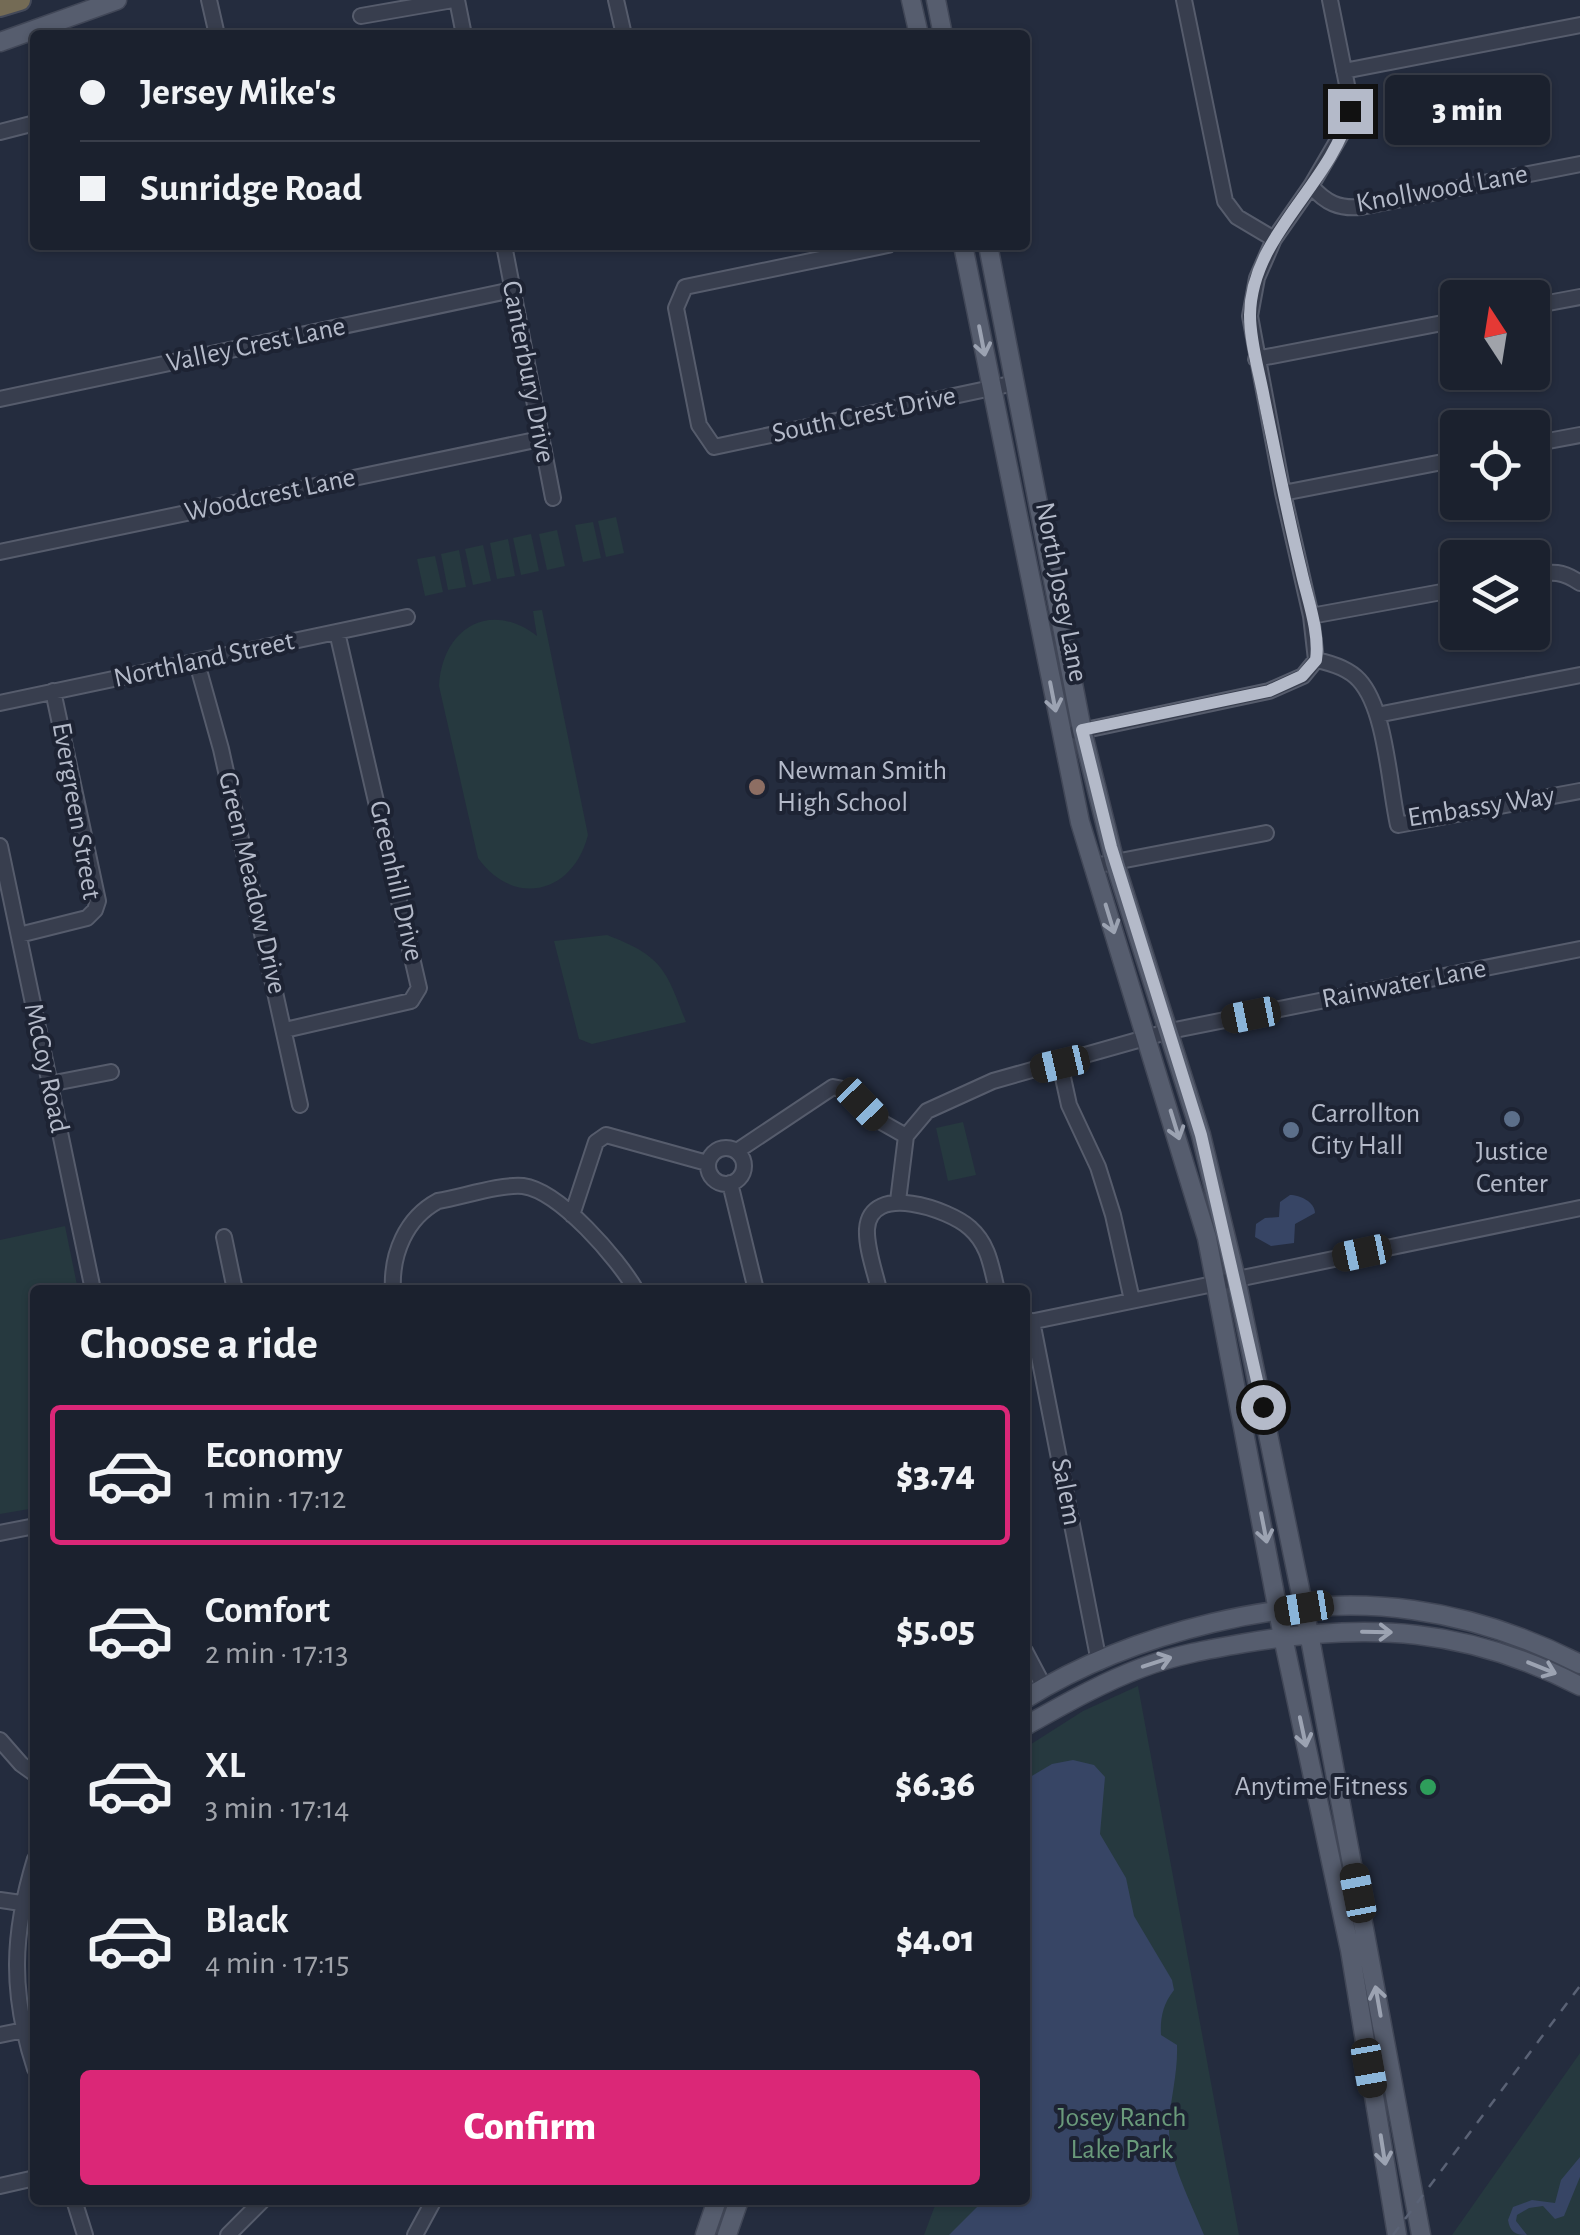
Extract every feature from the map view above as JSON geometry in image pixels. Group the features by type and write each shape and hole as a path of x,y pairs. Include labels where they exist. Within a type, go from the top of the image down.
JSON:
{"highway":[{"path":"0,6 20,0"}],"main road":[{"path":"33,30 117,0"},
{"path":"911,0 919,30"},
{"path":"936,0 943,30"},
{"path":"0,42 30,31"},
{"name":"North Josey Lane","path":"964,250 1080,822 1201,1212 1283,1637 1350,1950 1396,2235"},
{"name":"North Josey Lane","path":"989,250 1082,730 1115,862 1201,1135 1236,1279 1309,1633 1421,2235"},
{"path":"1237,1385 1245,1390 1254,1426 1270,1438"},
{"path":"1248,1444 1261,1453 1272,1496 1284,1507"},
{"path":"1030,1696 1100,1662 1188,1630 1304,1608 1412,1610 1519,1638 1580,1664"},
{"path":"1030,1723 1108,1681 1182,1654 1309,1633 1381,1631 1459,1640 1502,1652 1580,1686"},
{"path":"1100,1662 1108,1681"},
{"path":"1369,2068 1378,2070 1404,2148"},
{"path":"705,2235 716,2205"},
{"path":"726,2235 737,2205"}],"street":[{"path":"209,0 216,30"},
{"path":"361,16 455,0 463,30"},
{"path":"616,0 623,30"},
{"path":"1184,0 1227,206 1274,238"},
{"path":"1060,735 1269,691 1302,676 1316,660 1311,616 1250,316 1256,278 1274,238 1311,186 1346,126 1350,111 1330,0"},
{"path":"1344,70 1580,26"},
{"path":"0,132 30,124"},
{"name":"Knollwood Lane","path":"1311,186 1335,205 1361,207 1580,164"},
{"name":"Canterbury Drive","path":"505,250 553,498"},
{"name":"South Crest Drive","path":"864,250 685,287 676,308 699,425 714,447 1015,383"},
{"name":"Valley Crest Lane","path":"0,399 512,290"},
{"path":"1550,303 1580,297"},
{"path":"1256,359 1440,323"},
{"path":"1550,441 1580,435"},
{"name":"Woodcrest Lane","path":"0,552 540,439"},
{"path":"1283,492 1440,462"},
{"path":"1550,572 1568,574 1580,583"},
{"path":"1311,616 1440,592"},
{"name":"Northland Street","path":"0,703 407,617"},
{"name":"Greenhill Drive","path":"285,1030 412,1001 420,988 337,632"},
{"name":"Embassy Way","path":"1316,660 1356,676 1369,696 1377,715 1398,825 1580,791"},
{"name":"Green Meadow Drive","path":"197,663 221,749 300,1105"},
{"path":"1377,715 1580,675"},
{"name":"Evergreen Street","path":"19,935 86,918 98,901 53,691"},
{"path":"1094,866 1266,833"},
{"name":"McCoy Road","path":"0,846 92,1285"},
{"name":"Rainwater Lane","path":"906,1136 927,1110 946,1100 1004,1078 1148,1038 1580,949"},
{"path":"1060,1064 1068,1104 1098,1167 1108,1199 1132,1300"},
{"path":"49,1084 110,1072"},
{"path":"737,1151 744,1166 740,1177 730,1184 714,1180 707,1163 712,1153 721,1148 737,1151 821,1092 833,1087 848,1090 876,1119 906,1136 898,1201"},
{"path":"572,1215 596,1142 606,1135 707,1163"},
{"path":"730,1184 755,1285"},
{"path":"394,1285 402,1235 416,1217 438,1201 517,1186 527,1187 572,1215 633,1285"},
{"path":"879,1285 868,1225 872,1213 882,1204 898,1201 953,1217 968,1226 987,1248 996,1285"},
{"path":"1030,1322 1580,1208"},
{"path":"224,1237 235,1285"},
{"name":"Salem","path":"1030,1327 1100,1662"},
{"path":"0,1534 30,1527"},
{"path":"1030,1661 1044,1687"},
{"path":"0,1740 30,1771"},
{"path":"30,1876 15,1948 30,2051"},
{"path":"0,1900 22,1903"},
{"path":"0,2035 24,2030"},
{"path":"0,2186 30,2179"},
{"path":"76,2205 85,2235"},
{"path":"228,2235 258,2205"},
{"path":"415,2235 431,2205"}],"green space":[{"path":"616,517 624,553 606,557 598,521"},
{"path":"593,522 601,558 583,562 575,525"},
{"path":"557,530 565,566 547,570 539,534"},
{"path":"531,534 539,571 521,575 513,538"},
{"path":"508,539 515,576 497,579 490,543"},
{"path":"483,545 491,581 473,585 465,549"},
{"path":"459,550 466,587 448,590 441,554"},
{"path":"435,556 443,592 425,596 417,559"},
{"path":"542,610 588,835 570,871 541,887 525,888 492,874 478,858 439,686 449,649 471,626 502,620 537,636 533,611"},
{"path":"607,935 640,950 660,966 686,1022 592,1044 579,1039 554,941"},
{"path":"963,1122 976,1175 948,1181 936,1128"},
{"path":"65,1226 77,1285 30,1285 30,1509 0,1514 0,1240"},
{"name":"Josey Ranch Lake Park","path":"1138,1686 1239,2235 924,2235 935,2205 1030,2205 1030,1745 1083,1711"},
{"path":"1580,2053 1580,2235 1452,2235"}],"water":[{"path":"1290,1195 1306,1200 1315,1213 1295,1224 1294,1243 1271,1246 1255,1237 1256,1224 1265,1218 1279,1217 1280,1202"},
{"name":"Josey Ranch Lake Park","path":"1073,1760 1094,1765 1105,1777 1100,1834 1126,1878 1134,1916 1172,1980 1174,1990 1165,2006 1161,2029 1161,2035 1177,2045 1169,2137 1181,2180 1204,2235 949,2235 979,2205 1030,2205 1030,1777 1052,1764"},
{"path":"1580,2157 1580,2177 1564,2216 1555,2219 1543,2206 1529,2208 1517,2215 1516,2221 1527,2235 1514,2232 1508,2220 1513,2207 1532,2200 1555,2203 1561,2180"}],"railway":[{"path":"1393,2235 1580,1986"}],"place":[{"name":"Newman Smith High School","path":"757,787"},
{"name":"Justice Center","path":"1512,1119"},
{"name":"Carrollton City Hall","path":"1291,1130"},
{"name":"Anytime Fitness","path":"1428,1787"}],"route":[{"path":"1263,1407 1201,1135 1111,847 1082,730 1269,691 1302,676 1316,660 1311,616 1250,316 1256,278 1274,238 1311,186 1346,126 1350,111"}]}
